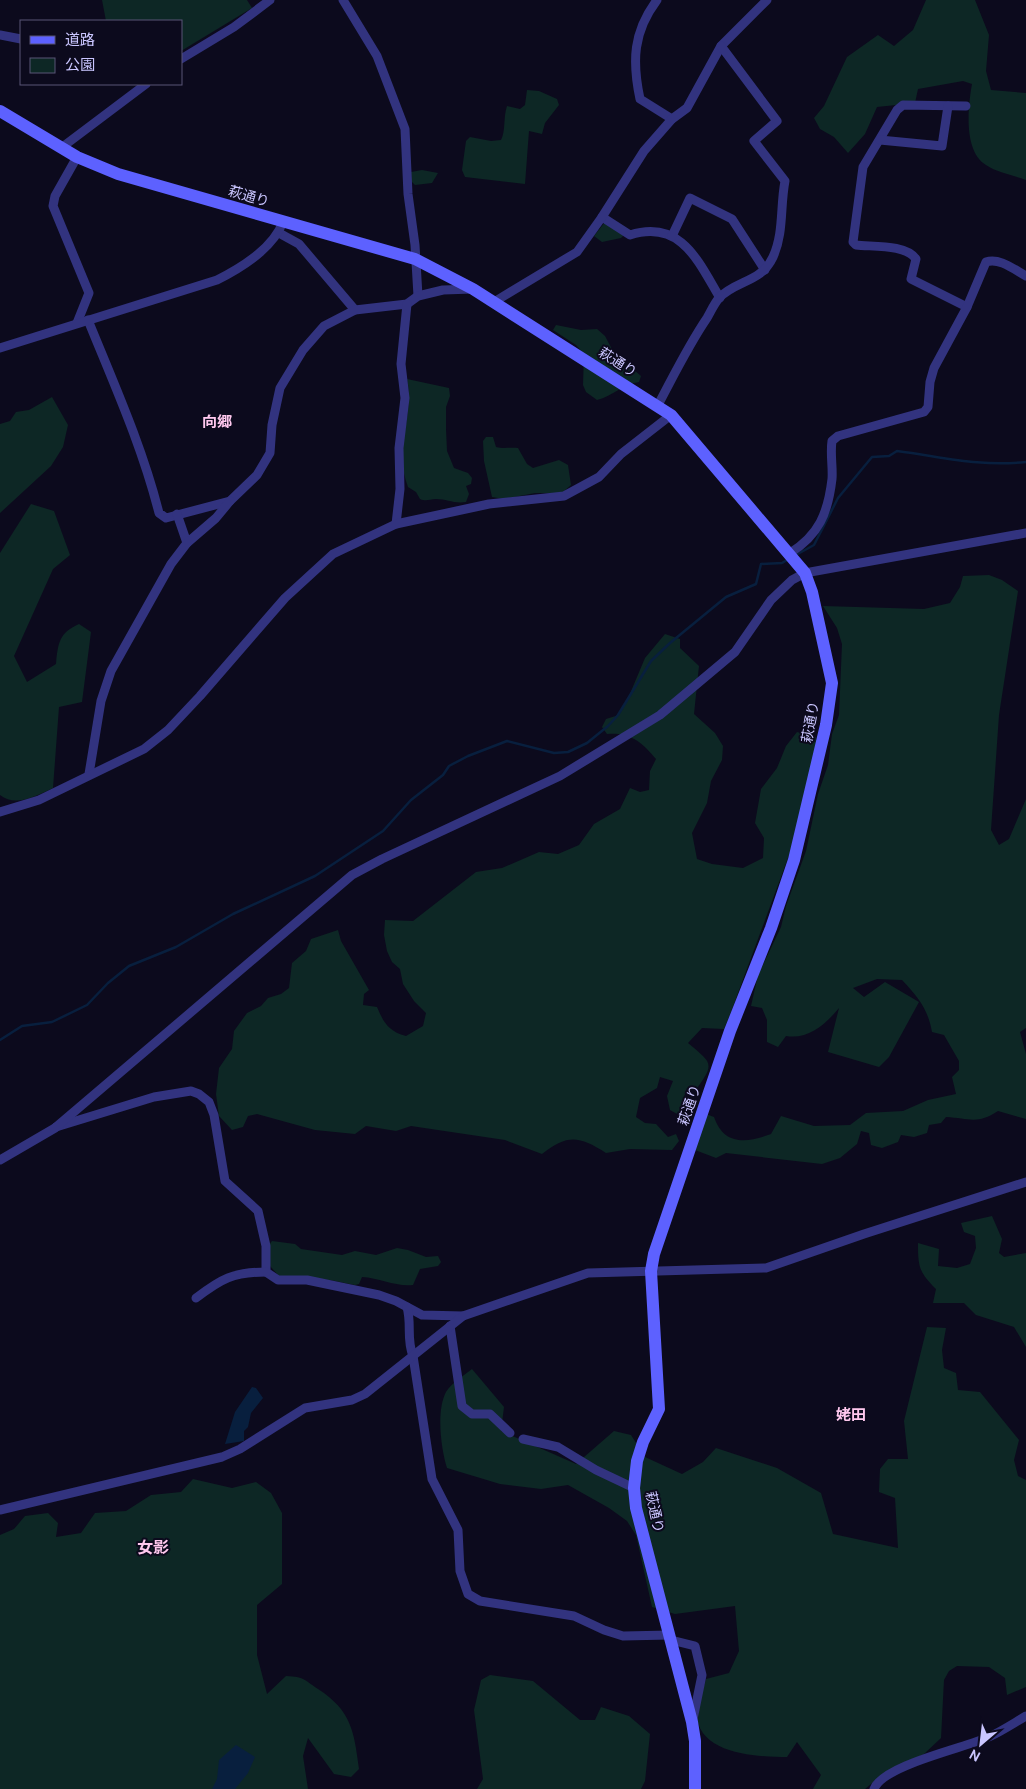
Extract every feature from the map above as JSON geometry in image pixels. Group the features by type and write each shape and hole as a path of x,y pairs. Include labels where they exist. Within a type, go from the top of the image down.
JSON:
{"street":[{"path":"182,58 234,26 270,0"},
{"path":"343,0 377,56 405,129 408,194 418,296"},
{"path":"657,0 637,40 634,54 638,89 640,99 672,120"},
{"path":"494,302 520,285 568,260 577,252 644,151 672,120 687,108 699,90 722,46 767,0"},
{"path":"0,35 20,39"},
{"path":"658,405 684,350 720,298 741,284 753,280 764,270 778,244 785,182 754,141 777,121 722,46"},
{"path":"61,148 145,85"},
{"path":"966,106 902,105 897,110 863,167 853,242 856,245 903,250 914,255 916,259 911,279 967,307"},
{"path":"880,140 942,146 948,106"},
{"name":"萩通り","path":"0,111 77,158 118,174 281,227 415,259 494,302 671,415 805,573 812,592 832,683 826,725 794,860 771,928 730,1031 660,1233 651,1271 660,1409 640,1452 634,1488 636,1508 692,1722 696,1748 695,1789"},
{"path":"77,158 55,196 53,206 89,293 77,323"},
{"path":"672,236 690,198 732,219 764,270"},
{"path":"602,217 630,235 656,230 684,243 697,259 720,298"},
{"path":"0,348 217,280 234,272 281,227 306,252 355,310"},
{"path":"790,553 806,543 822,521 832,478 832,441 838,436 924,412 928,407 930,382 934,368 967,307 989,260 1005,264 1026,276"},
{"path":"89,774 100,701 111,671 171,564 187,543 216,518 230,501 257,476 267,462 270,453 276,400 290,368 324,326 355,310 406,304 418,296 443,290 473,290"},
{"path":"396,524 400,489 398,448 404,398 400,364 406,304"},
{"path":"88,320 147,466 159,513 166,518 230,501"},
{"path":"0,812 39,800 89,774 144,749 168,730 285,598 333,554 396,524 489,504 564,496 599,477 621,454 671,415"},
{"path":"177,514 187,543"},
{"path":"0,1160 55,1128 352,876 382,859 560,776 660,715 735,652 770,600 792,580 805,573 1026,533"},
{"path":"55,1128 154,1097 191,1091 199,1094 209,1102 214,1115 225,1180 246,1198 260,1217 266,1246 266,1272"},
{"path":"0,1510 222,1457 240,1449 305,1408 352,1400 365,1394 463,1316 588,1273 754,1270 775,1266 864,1234 1026,1182"},
{"path":"196,1298 219,1280 242,1272 266,1272 278,1280 307,1280 379,1296 396,1301 422,1314 463,1316"},
{"path":"407,1307 410,1319 407,1332 432,1479 458,1530 460,1571 468,1594 480,1601 574,1616 604,1630 623,1636 670,1638 695,1646 702,1675 692,1722"},
{"path":"410,1319 422,1314"},
{"path":"450,1326 462,1406 472,1414 490,1414 510,1433"},
{"path":"524,1439 558,1447 596,1470 634,1488"},
{"path":"874,1789 878,1782 890,1774 926,1757 990,1736 1026,1716"}],"green space":[{"path":"102,0 247,0 252,8 182,50 182,20 106,20"},
{"path":"926,0 975,0 989,35 986,71 991,90 1026,93 1026,180 995,170 979,158 970,139 969,104 972,84 963,81 918,89 915,103 877,107 865,134 848,153 834,137 820,129 814,118 824,106 847,57 878,35 894,46 913,30"},
{"path":"527,90 539,91 557,99 559,105 545,123 542,134 529,131 525,184 465,177 462,170 466,141 470,137 491,141 501,140 507,106 520,109 525,105"},
{"path":"422,170 438,173 432,183 415,185 411,181 411,172"},
{"path":"605,222 624,235 621,238 602,242 594,236"},
{"path":"556,325 581,330 597,329 605,336 614,353 641,376 639,382 628,385 597,400 586,392 583,385 584,354 576,345 553,330"},
{"path":"407,379 449,388 450,396 446,407 447,451 454,468 468,473 472,478 471,484 466,486 469,494 466,502 436,499 422,500 416,492 408,487 403,458 409,393"},
{"path":"52,397 68,425 63,447 51,466 0,513 0,424 10,421 16,412 29,410"},
{"path":"486,437 493,437 496,447 518,448 527,464 533,468 559,460 568,465 571,485 562,493 535,493 504,499 492,497 484,461 483,441"},
{"path":"31,504 54,511 70,555 53,569 14,656 27,682 56,664 61,639 72,627 79,624 91,632 82,702 59,707 53,788 27,799 13,800 6,799 0,795 0,553"},
{"path":"989,575 1002,580 1018,591 999,715 991,830 999,845 1009,839 1026,799 1026,1028 1020,1032 1026,1054 1026,1119 998,1111 978,1119 946,1117 941,1123 929,1125 927,1133 914,1137 901,1135 898,1142 882,1148 871,1145 869,1133 861,1131 857,1144 840,1158 822,1164 726,1153 716,1158 695,1150 706,1114 714,1117 718,1126 730,1137 737,1140 745,1140 771,1134 781,1116 814,1126 850,1125 866,1113 903,1111 928,1100 956,1094 952,1077 959,1070 959,1061 944,1035 932,1032 922,1004 902,980 877,979 853,988 864,997 885,982 919,1002 889,1057 879,1067 828,1052 839,1008 816,1030 802,1036 786,1036 778,1047 767,1042 767,1020 762,1008 751,1006 758,975 781,927 786,906 806,851 818,794 828,765 832,734 839,715 842,644 837,628 823,606 924,609 950,603 960,587 963,576"},
{"path":"665,634 680,639 680,648 699,666 694,714 715,733 723,746 722,760 711,781 707,803 692,833 697,859 712,864 743,868 763,858 764,838 755,823 761,789 777,768 786,746 797,732 816,737 815,757 798,831 724,1029 702,1028 688,1043 706,1060 708,1069 706,1075 695,1091 687,1088 684,1097 686,1112 679,1115 670,1110 667,1096 673,1081 660,1077 657,1088 640,1098 636,1117 645,1123 656,1124 668,1137 676,1134 679,1141 672,1150 630,1149 606,1153 588,1143 567,1140 542,1154 505,1140 411,1126 396,1131 366,1126 355,1134 315,1130 257,1114 248,1116 243,1127 232,1130 219,1116 216,1094 219,1068 232,1049 234,1031 247,1013 261,1006 268,998 281,994 289,988 292,963 306,951 311,939 338,930 341,941 369,990 364,994 363,1005 377,1007 387,1026 395,1032 406,1036 423,1026 426,1013 414,1001 403,984 400,969 392,962 387,951 384,935 385,920 413,921 476,872 502,868 539,852 558,854 579,845 594,824 620,809 630,788 640,792 649,790 650,771 656,759 635,739 622,735 607,734 602,727 606,719 619,715 645,658"},
{"path":"992,1216 1002,1239 999,1253 1004,1257 1026,1253 1026,1347 1014,1327 976,1315 964,1303 933,1303 936,1289 926,1278 919,1264 918,1243 939,1249 938,1266 957,1268 970,1264 976,1248 975,1236 964,1232 961,1223"},
{"path":"272,1241 295,1244 301,1249 342,1255 355,1251 376,1255 397,1248 426,1257 438,1256 441,1262 438,1266 420,1269 413,1285 400,1285 362,1277 359,1284 355,1285 330,1280 279,1276 270,1266 269,1245"},
{"path":"927,1327 946,1328 942,1350 944,1368 956,1373 958,1390 980,1392 1019,1440 1014,1460 1018,1476 1026,1480 1026,1687 1007,1695 1005,1678 989,1667 957,1666 949,1671 944,1680 941,1738 924,1754 883,1774 865,1789 813,1789 821,1775 797,1742 787,1757 759,1756 729,1750 715,1744 705,1735 698,1723 697,1708 706,1679 729,1673 739,1651 735,1606 675,1614 652,1607 636,1535 627,1521 609,1508 568,1485 541,1489 500,1484 447,1468 443,1451 440,1419 443,1400 451,1385 472,1369 504,1407 501,1431 576,1464 614,1431 631,1435 645,1457 682,1474 703,1462 716,1448 777,1468 821,1493 833,1534 898,1548 895,1498 879,1492 880,1469 888,1459 908,1459 904,1421"},
{"path":"193,1479 232,1488 256,1482 271,1493 282,1513 282,1584 257,1605 257,1655 267,1694 286,1676 304,1679 329,1697 345,1714 349,1723 353,1733 359,1769 351,1777 334,1774 308,1738 303,1756 308,1789 0,1789 0,1535 14,1529 25,1516 48,1513 58,1523 56,1537 81,1533 95,1513 126,1511 151,1495 181,1492"},
{"path":"490,1675 533,1681 580,1720 595,1720 601,1707 629,1716 650,1734 645,1781 641,1789 477,1789 483,1779 474,1710 481,1680"}],"water":[{"path":"252,1387 256,1388 263,1398 251,1413 248,1427 244,1431 244,1441 225,1444 235,1412"},
{"path":"236,1745 255,1757 248,1773 235,1789 212,1789 217,1779 219,1760"}],"waterway":[{"path":"794,556 814,545 838,498 872,457 889,456 897,451 961,461 992,463 1026,462"},
{"path":"0,1040 22,1026 52,1022 87,1005 108,983 129,966 176,947 233,914 315,876 383,831 411,800 443,775 449,766 468,756 507,741 554,753 568,752 587,743 618,715 651,661 670,643 726,597 756,584 761,564 782,563 787,560"}],"district":[{"name":"向郷","path":"217,422"},
{"name":"姥田","path":"851,1415"},
{"name":"女影","path":"153,1547"}]}
